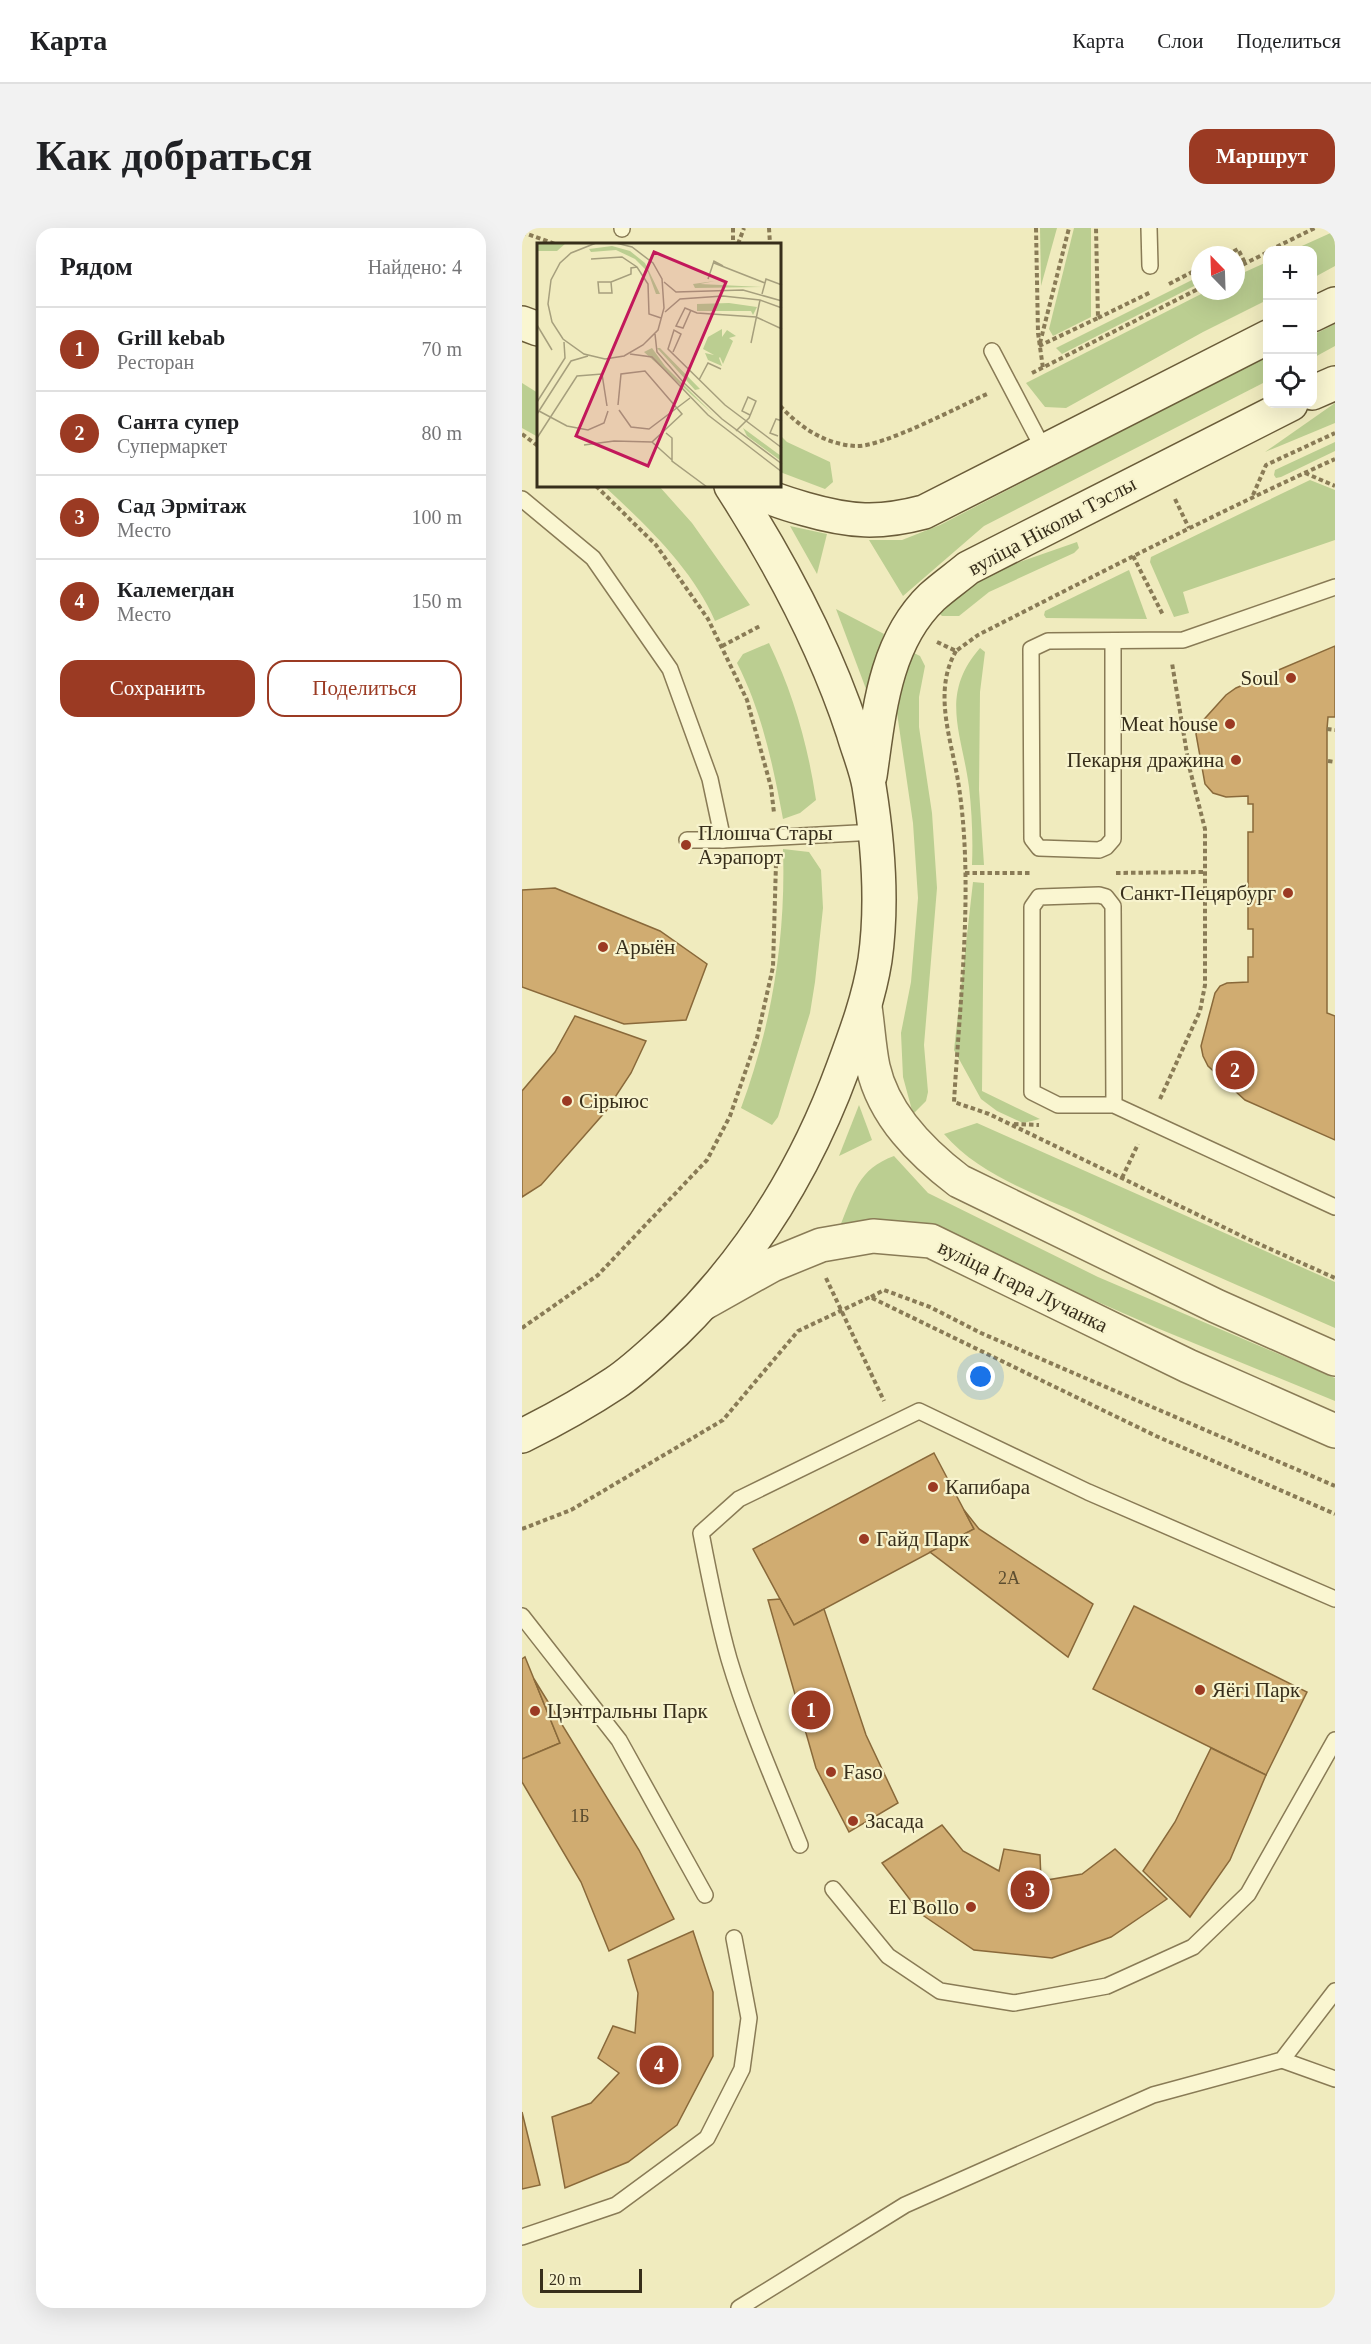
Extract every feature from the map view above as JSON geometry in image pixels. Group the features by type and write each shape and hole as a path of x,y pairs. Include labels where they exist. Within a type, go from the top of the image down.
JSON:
{"main road":[{"path":"1317,313 1335,304"},
{"path":"522,323 537,329"},
{"path":"752,488 767,498 841,519 894,519 924,512 1263,340"},
{"path":"1317,391 1335,382"},
{"name":"вуліца Ніколы Тэслы","path":"869,784 878,723 893,657 908,629 931,598 968,568 1283,408"},
{"path":"522,1436 561,1417 618,1382 704,1303 758,1236 801,1165 829,1106 865,1007 875,960 878,911 876,832 869,784 828,661 802,604 732,488"},
{"path":"865,1007 873,1069 888,1104 904,1130 934,1162 959,1181 1216,1306 1335,1359"},
{"name":"вуліца Ігара Лучанка","path":"704,1303 772,1265 821,1245 873,1236 930,1241 1188,1366 1335,1431"}],"lane":[{"path":"1149,228 1150,266"},
{"path":"992,351 1045,452"},
{"path":"522,499 592,558 670,669 710,779 723,840"},
{"path":"1113,640 1113,839 1106,848 1099,850 1039,848 1032,839 1031,649 1048,641 1113,640 1184,640 1335,587"},
{"path":"687,840 876,832"},
{"path":"1114,1105 1113,906 1106,897 1099,895 1040,897 1032,907 1032,1092 1058,1105 1114,1105 1335,1207"},
{"path":"800,1845 753,1730 729,1660 713,1601 701,1533 739,1499 919,1411 1088,1492 1335,1599"},
{"path":"522,1616 619,1740 705,1895"},
{"path":"833,1889 888,1956 940,1991 1014,2003 1107,1986 1193,1947 1248,1894 1335,1740"},
{"path":"522,2237 616,2205 707,2138 742,2069 749,2018 734,1938"},
{"path":"1282,2060 1335,1991"},
{"path":"739,2308 905,2205 1153,2095 1282,2060 1335,2079"}],"path":[{"path":"738,243 744,228"},
{"path":"769,228 770,243"},
{"path":"1036,228 1039,346 1043,368"},
{"path":"1039,346 1069,228"},
{"path":"1096,228 1098,318"},
{"path":"1279,246 1315,228"},
{"path":"522,232 552,243"},
{"path":"1245,262 1263,254"},
{"path":"1039,346 1191,272"},
{"path":"782,408 799,426 830,441 857,446"},
{"path":"1253,495 1266,465 1335,433"},
{"path":"522,434 537,445"},
{"path":"1335,459 1253,495 978,635 956,651 946,667 943,699 961,796 965,873 954,1102 989,1114 1335,1278"},
{"path":"1305,473 1335,486"},
{"path":"522,1328 606,1267 707,1160 730,1116 757,1038 772,967 777,836 771,787 747,700 708,619 656,545 598,488"},
{"path":"1178,505 1189,528"},
{"path":"1122,1178 1200,1011 1206,984 1205,829 1189,766 1164,616 1133,556"},
{"path":"722,646 760,626"},
{"path":"928,638 956,651"},
{"path":"1328,729 1335,730"},
{"path":"1328,761 1335,762"},
{"path":"822,1268 839,1310 895,1423"},
{"path":"522,1529 571,1510 723,1420 798,1330 884,1290 930,1307 981,1332 1335,1486"},
{"path":"870,1297 1156,1436 1335,1514"}],"green space":[{"path":"1040,228 1057,228 1041,286"},
{"path":"1074,228 1091,228 1091,317 1053,336 1049,329"},
{"path":"1335,231 1335,266 1317,276 1317,246 1302,246"},
{"path":"1263,264 1263,302 1203,332 1066,408 1045,407 1026,383 1191,299 1245,300 1245,272"},
{"path":"1191,280 1191,288 1062,354 1056,348"},
{"path":"1335,324 1335,346 1317,356 1317,354 1317,333"},
{"path":"1263,358 1263,383 984,526 903,596 869,540 902,540 940,525"},
{"path":"522,383 537,392 537,436 522,428"},
{"path":"1335,403 1335,423 1265,452"},
{"path":"782,437 787,442 830,462 833,482 825,489 782,473"},
{"path":"1335,442 1335,451 1281,477 1276,478 1274,475 1275,470"},
{"path":"1310,480 1335,490 1335,540 1183,592 1189,613 1174,617 1150,562 1151,557"},
{"path":"606,488 661,488 692,523 750,605 715,621 706,602 681,565 636,516"},
{"path":"790,526 827,534 817,574"},
{"path":"1077,542 1079,548 1074,553 989,592 959,616 942,616 937,611 976,577"},
{"path":"1129,570 1147,619 1046,618 1044,615 1045,611"},
{"path":"836,609 884,634 866,689"},
{"path":"769,643 798,720 809,759 816,800 800,813 783,819 771,759 760,720 737,663 743,654"},
{"path":"980,648 985,652 980,692 979,790 984,865 972,865 970,797 956,715 960,682 967,665"},
{"path":"910,651 920,656 925,666 919,697 919,727 932,813 937,888 924,1045 928,1092 926,1101 913,1114 903,1077 901,1033 911,982 918,898 913,823 896,706"},
{"path":"783,849 809,852 821,870 823,908 810,1013 778,1117 772,1125 741,1108 761,1045 775,980 782,915"},
{"path":"973,882 984,883 982,1091 1040,1119 1023,1123 997,1111 981,1099 954,1050"},
{"path":"859,1105 872,1140 839,1156"},
{"path":"977,1123 1335,1282 1335,1328 1028,1191 991,1172 974,1161 944,1134"},
{"path":"894,1156 928,1193 1098,1277 1335,1378 1335,1401 1157,1328 980,1250 840,1226 854,1193 865,1175 882,1161"}],"building":[{"name":"Санкт-Пецярбург","path":"1335,646 1335,717 1328,717 1327,729 1327,1013 1335,1016 1335,1140 1245,1100 1208,1066 1203,1056 1201,1046 1215,993 1220,986 1227,983 1248,982 1248,957 1253,957 1253,929 1248,929 1248,832 1253,832 1253,804 1248,804 1248,796 1226,797 1213,793 1205,784 1196,734 1199,725 1226,695 1236,688"},
{"name":"Арыён","path":"555,888 660,931 707,964 686,1020 624,1024 522,987 522,890"},
{"name":"Сірыюс","path":"575,1016 646,1041 631,1073 606,1111 541,1185 522,1197 522,1091 555,1052"},
{"name":"Гайд Парк","path":"934,1453 974,1529 794,1625 753,1549"},
{"path":"964,1510 979,1529 1093,1604 1068,1657 930,1552 974,1529"},
{"path":"780,1599 794,1625 824,1609 866,1735 898,1803 849,1832 816,1768 768,1600"},
{"name":"Яёгі Парк","path":"1134,1606 1307,1692 1266,1775 1093,1689"},
{"name":"Цэнтральны Парк","path":"525,1657 560,1743 522,1759 522,1659"},
{"path":"534,1679 639,1850 674,1919 609,1951 581,1882 522,1782 522,1759 560,1743"},
{"path":"1211,1748 1266,1775 1230,1860 1190,1917 1143,1871 1175,1822"},
{"path":"942,1825 963,1851 999,1871 1004,1849 1040,1855 1041,1881 1082,1874 1115,1849 1167,1899 1111,1937 1052,1958 974,1950 921,1914 882,1863"},
{"path":"693,1931 713,1992 713,2056 677,2125 628,2162 565,2188 552,2117 591,2103 619,2073 598,2058 613,2026 635,2033 638,1993 628,1960"},
{"path":"522,2112 540,2185 522,2189"}],"place":[{"name":"Soul","path":"1291,678"},
{"name":"Meat house","path":"1230,724"},
{"name":"Пекарня дражина","path":"1236,760"},
{"name":"Плошча Стары Аэрапорт","path":"686,845"},
{"name":"Санкт-Пецярбург","path":"1288,893"},
{"name":"Арыён","path":"603,947"},
{"name":"Санта супер","path":"1235,1070"},
{"name":"Сірыюс","path":"567,1101"},
{"name":"Капибара","path":"933,1487"},
{"name":"Гайд Парк","path":"864,1539"},
{"name":"Яёгі Парк","path":"1200,1690"},
{"name":"Grill kebab","path":"811,1710"},
{"name":"Цэнтральны Парк","path":"535,1711"},
{"name":"Faso","path":"831,1772"},
{"name":"Засада","path":"853,1821"},
{"name":"Сад Эрмітаж","path":"1030,1890"},
{"name":"El Bollo","path":"971,1907"},
{"name":"Калемегдан","path":"659,2065"}]}
